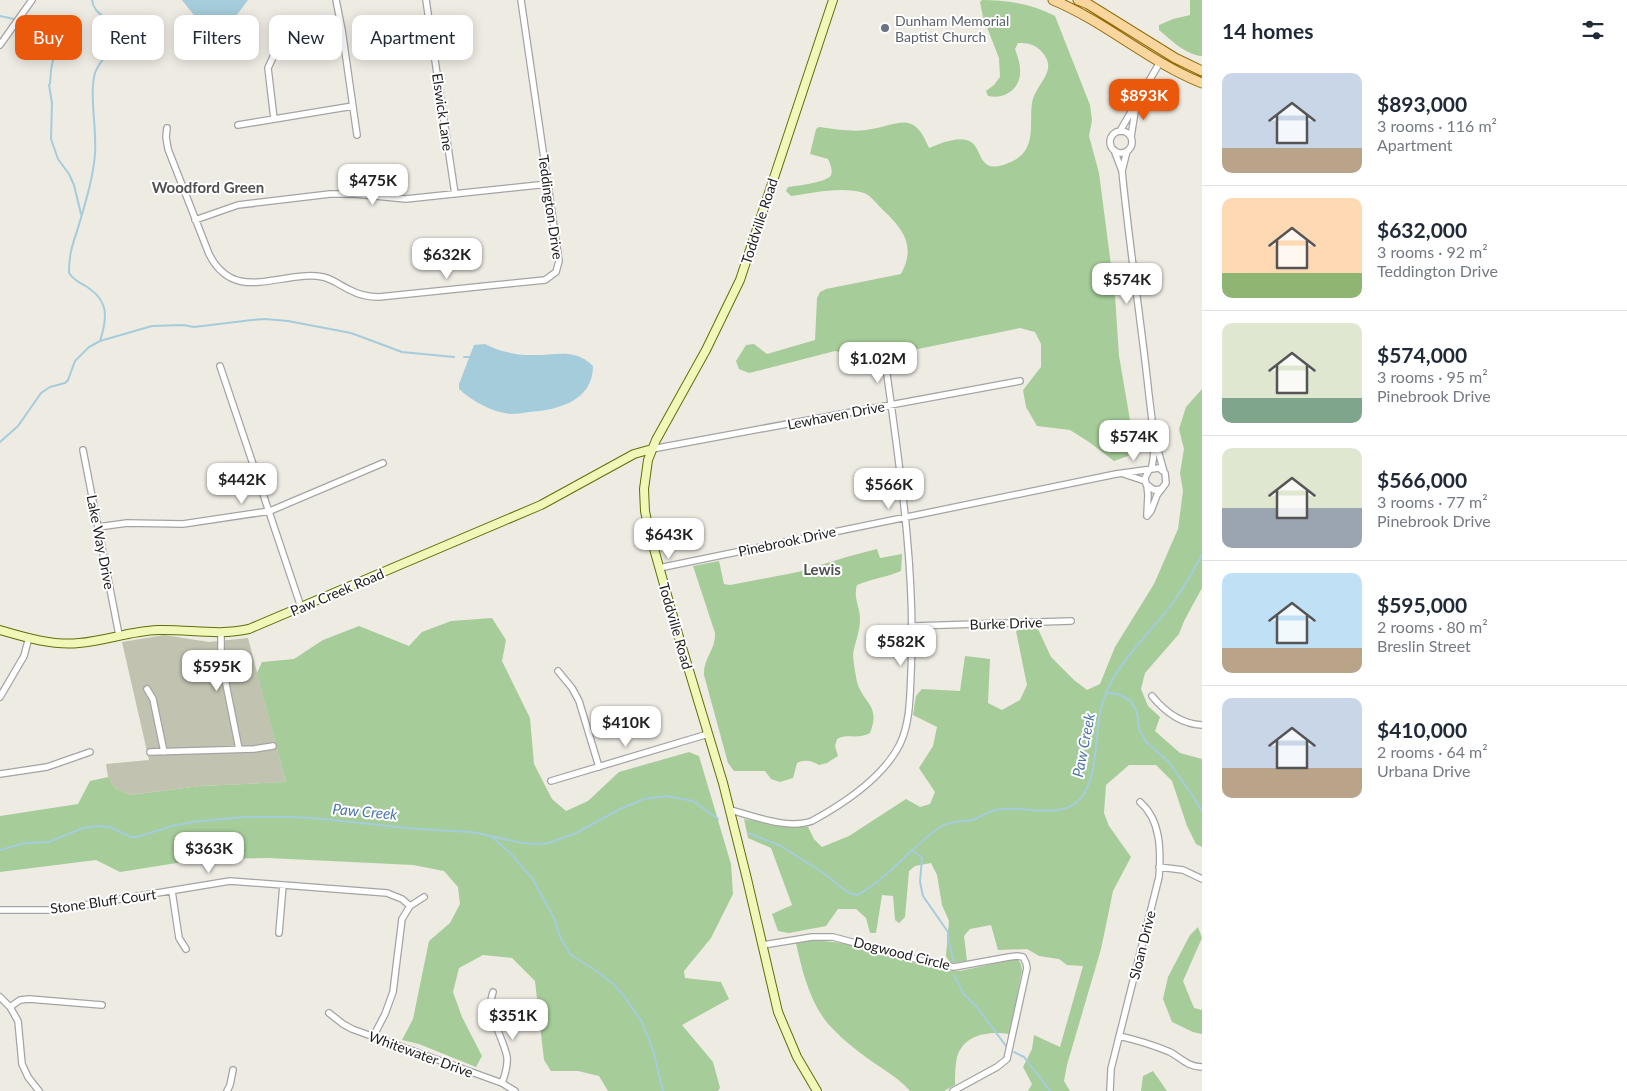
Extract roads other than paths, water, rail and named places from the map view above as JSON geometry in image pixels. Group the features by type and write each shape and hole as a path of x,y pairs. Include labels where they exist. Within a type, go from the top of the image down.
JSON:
{"main road":[{"path":"1053,0 1078,12 1160,62 1202,83"},
{"path":"1078,0 1088,4 1175,58 1202,71"}],"street":[{"path":"0,45 32,0"},
{"path":"336,0 339,15"},
{"name":"Elswick Lane","path":"426,0 455,194"},
{"name":"Teddington Drive","path":"167,128 168,149 212,260 222,273 233,279 254,282 310,276 323,277 357,294 379,297 545,280 558,270 560,261 521,0"},
{"name":"Toddville Road","path":"817,1091 797,1056 783,1025 774,996 730,810 659,568 644,504 645,474 652,449 706,350 740,280 833,0"},
{"path":"342,30 357,135"},
{"path":"272,60 268,68 274,119"},
{"path":"1151,470 1154,461 1154,436 1122,171 1110,140 1114,134 1120,131 1160,62"},
{"path":"1122,171 1127,151 1132,144 1131,137 1136,105"},
{"path":"238,125 353,106"},
{"path":"1120,131 1126,132 1131,137"},
{"path":"1114,150 1121,153 1127,151"},
{"path":"195,220 220,210 247,204 330,194 354,194 398,199 548,184"},
{"path":"730,810 794,824 806,823 826,813 851,796 879,772 892,758 900,744 907,721 912,626 905,518 885,360"},
{"path":"220,366 301,607"},
{"name":"Lewhaven Drive","path":"652,449 1020,382"},
{"path":"1154,436 1165,472 1167,480 1156,495 1147,516 1146,474 1151,470 1159,468 1165,472"},
{"name":"Paw Creek Road","path":"0,630 72,644 159,630 221,633 248,629 541,505 634,454 652,449"},
{"name":"Lake Way Drive","path":"82,450 119,635"},
{"path":"98,527 126,523 183,524 270,511 383,463"},
{"name":"Pinebrook Drive","path":"659,568 1122,474 1151,470"},
{"name":"Pinebrook Drive","path":"1122,474 1146,483"},
{"path":"1146,483 1154,490 1161,489"},
{"name":"Burke Drive","path":"912,626 1071,621"},
{"path":"221,633 221,659 239,749"},
{"path":"0,697 24,656 29,637"},
{"path":"558,671 572,688 579,701 599,767"},
{"path":"148,690 153,699 164,752"},
{"path":"1152,696 1165,710 1179,719 1202,724"},
{"path":"551,781 708,734"},
{"path":"150,752 273,746"},
{"path":"0,774 47,767 90,752"},
{"name":"Sloan Drive","path":"1110,1091 1111,1069 1155,896 1160,867 1159,848 1154,822 1147,808 1140,802"},
{"path":"1160,867 1183,870 1202,879"},
{"name":"Stone Bluff Court","path":"0,910 54,910 230,881 387,893 402,899 410,906"},
{"path":"279,933 283,885"},
{"path":"172,891 179,938 186,949"},
{"path":"373,1037 386,1014 391,999 402,919 410,906 424,897"},
{"name":"Dogwood Circle","path":"762,945 812,937 833,936 923,961 954,967 1009,957 1023,957 1027,968 1007,1059 997,1067 952,1091"},
{"path":"493,992 491,998 492,1013 507,1058 506,1073 502,1084"},
{"path":"0,997 10,1007 18,1022 22,1064 28,1077 39,1091"},
{"path":"10,1007 20,1000 29,999 102,1005"},
{"name":"Whitewater Drive","path":"329,1013 343,1024 373,1037 502,1084 515,1091"},
{"path":"1119,1036 1147,1043 1169,1052 1190,1066 1202,1068"},
{"path":"226,1091 230,1085 233,1070"}],"water":[{"path":"182,0 248,0 237,15 194,15"},
{"path":"485,344 501,351 518,354 571,354 579,356 593,366 591,378 587,388 580,395 562,406 515,414 496,411 476,402 459,389 459,384 474,345"}],"waterway":[{"path":"92,0 97,10 112,25 114,37 111,47 97,68 93,82 94,163 71,250 69,273 92,291 102,303 105,316 100,341"},
{"path":"0,16 14,19"},
{"path":"53,60 49,85 52,103 51,139 58,159 69,174 74,185 81,214"},
{"path":"0,442 18,426 41,393 50,387 65,383 68,380 75,361 89,347 100,341 152,326 183,325 194,327 265,319 288,321 351,333 402,352 454,357"},
{"path":"464,357 470,357"},
{"name":"Paw Creek","path":"748,833 781,846 825,874 849,893 857,895 880,880 920,843 945,824 972,820 989,812 1002,809 1048,811 1069,807 1077,802 1085,793 1090,781 1100,713 1103,701 1116,673 1175,600 1202,555"},
{"path":"1108,693 1118,694 1131,701 1137,712 1139,729 1146,742 1169,762 1202,812"},
{"name":"Paw Creek","path":"0,850 25,843 49,842 83,828 110,827 131,837 137,837 172,826 193,822 243,817 313,818 417,829 472,832 522,843 538,844 549,843 576,833 620,809 644,799 666,796 693,801 718,819"},
{"path":"493,838 512,855 532,878 555,920 560,937 571,955 598,972 614,985 642,1022 653,1050 663,1091"},
{"path":"913,851 922,858 920,882 923,896 948,932 954,961"},
{"path":"954,975 963,993 976,1006 1006,1046"},
{"path":"1014,1052 1024,1057 1050,1091"}],"place":[{"name":"Dunham Memorial Baptist Church","path":"885,28"}],"district":[{"name":"Woodford Green","path":"208,187"},
{"name":"Lewis","path":"822,569"}]}
